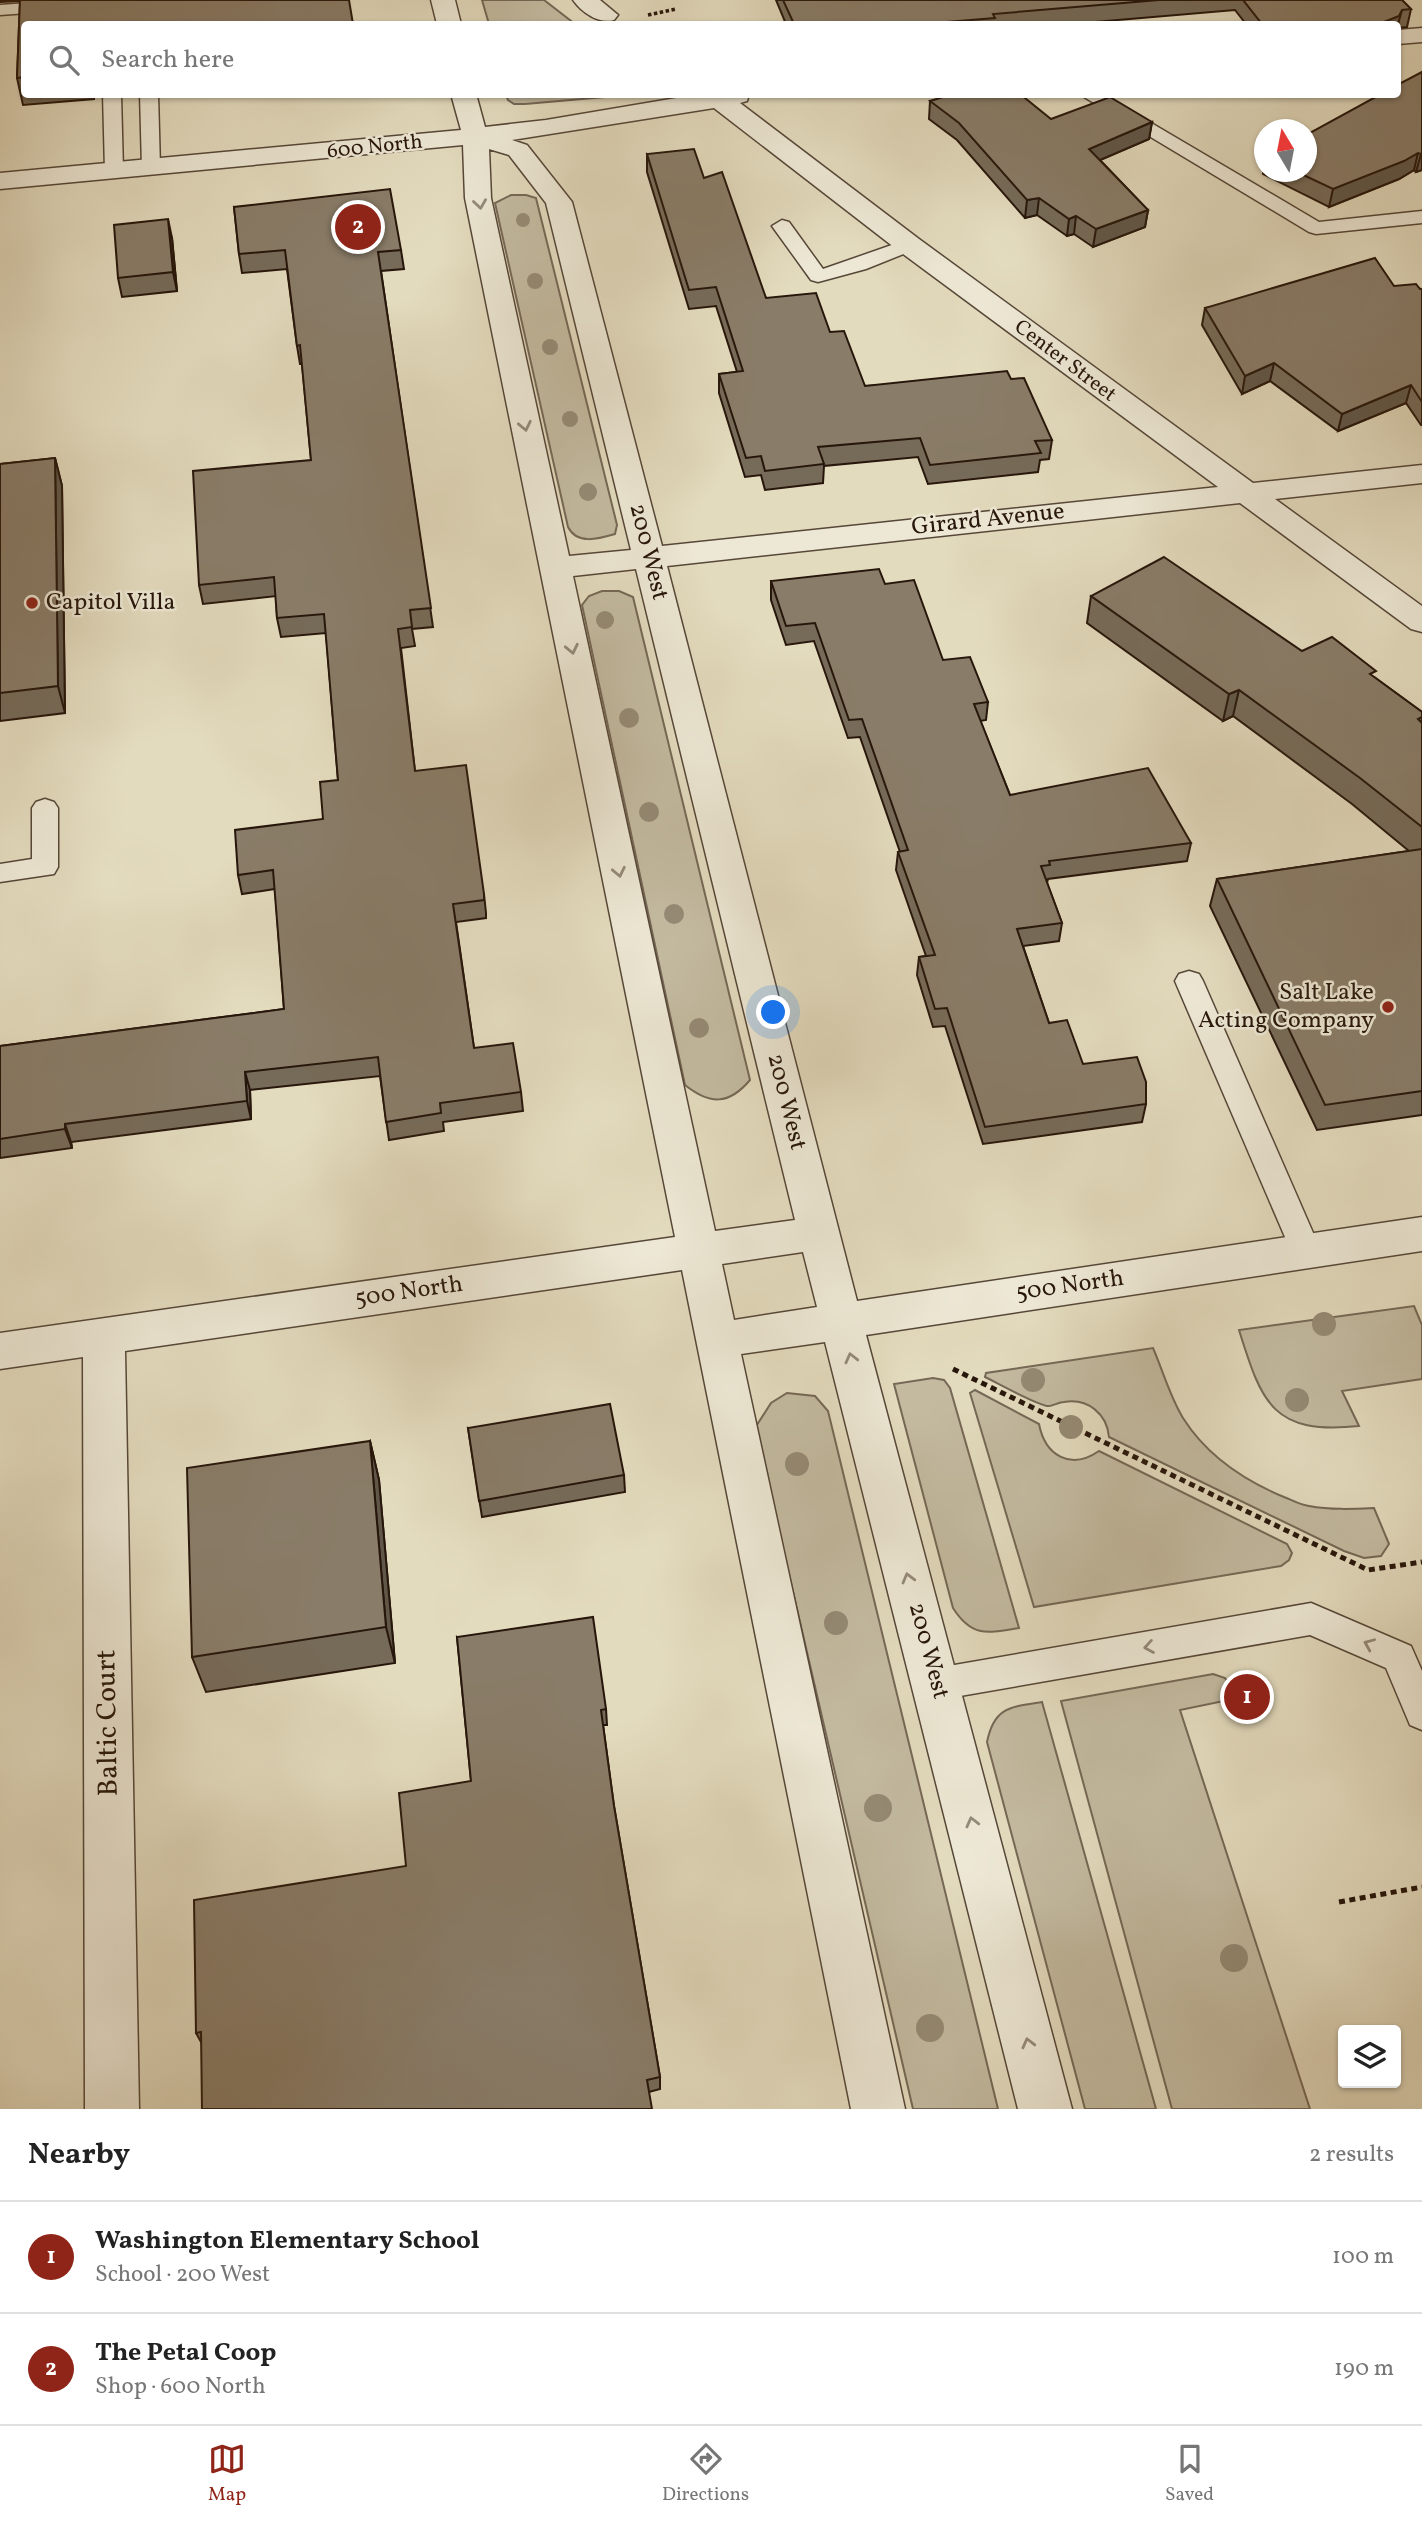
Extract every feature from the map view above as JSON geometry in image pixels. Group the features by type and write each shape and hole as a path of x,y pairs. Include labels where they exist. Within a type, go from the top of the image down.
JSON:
{"street":[{"path":"443,0 448,21"},
{"path":"585,0 606,15"},
{"path":"1401,37 1422,34"},
{"name":"600 North","path":"0,181 150,168 467,110 545,128 710,98"},
{"name":"Center Street","path":"716,98 909,245 1422,622"},
{"path":"467,110 479,170 478,198 554,568 700,1251 878,2109"},
{"name":"200 West","path":"467,110 518,150 559,202 841,1321 1045,2109"},
{"name":"Girard Avenue","path":"554,568 1422,474"},
{"name":"500 North","path":"0,1351 819,1233"},
{"name":"500 North","path":"718,1340 1422,1234"},
{"name":"Baltic Court","path":"104,1336 112,2109"}],"lane":[{"path":"0,10 101,3 110,7 110,21"},
{"path":"112,98 114,171"},
{"path":"149,98 150,168"},
{"path":"1095,98 1316,228 1422,217"},
{"path":"782,226 818,276 859,265 909,245"},
{"path":"0,873 45,867 46,808"},
{"path":"1189,981 1306,1251"},
{"path":"937,1684 1311,1619 1399,1657 1422,1713"}],"path":[{"path":"648,15 676,9"},
{"path":"953,1369 1368,1570 1422,1562"},
{"path":"1339,1902 1422,1887"}],"shaded area":[{"path":"482,0 544,0 571,21 488,21"},
{"path":"507,98 594,98 525,104 514,104"},
{"path":"511,195 536,198 617,525 615,534 588,539 572,533 568,527 495,203"},
{"path":"602,591 619,591 633,597 750,1080 727,1098 711,1099 685,1085 582,605 589,596"},
{"path":"1414,1306 1422,1325 1422,1379 1342,1391 1359,1426 1307,1425 1289,1419 1275,1409 1255,1377 1239,1330"},
{"path":"1153,1348 1178,1410 1193,1432 1215,1455 1240,1475 1302,1505 1333,1509 1374,1508 1389,1544 1381,1556 1364,1558 1344,1551 1109,1437 1105,1421 1088,1405 1073,1401 1044,1405 985,1377 986,1373"},
{"path":"933,1378 944,1380 950,1388 1019,1628 990,1632 974,1629 960,1618 953,1608 894,1384"},
{"path":"975,1390 1039,1424 1047,1444 1060,1457 1078,1460 1099,1451 1287,1544 1292,1553 1289,1560 1281,1566 1034,1607 970,1393"},
{"path":"787,1393 815,1396 828,1411 998,2109 913,2109 755,1428 771,1403"},
{"path":"1213,1674 1225,1678 1232,1689 1229,1700 1180,1710 1310,2109 1172,2109 1061,1701"},
{"path":"1042,1702 1156,2109 1085,2109 987,1742 990,1730 999,1715 1021,1705"}],"building":[{"path":"20,0 349,0 352,21 21,21 21,77 17,78"},
{"path":"783,0 1159,0 993,14 995,18 958,21 793,21"},
{"path":"1243,0 1402,0 1411,9 1402,10 1399,16 1386,21 1260,21"},
{"path":"1422,72 1422,154 1418,153 1333,189 1317,181 1317,129 1374,98 1401,98 1401,83"},
{"path":"940,98 1025,98 1051,119 1112,98 1152,122 1089,149 1148,210 1096,229 1076,216 1069,219 1039,198 1027,200 959,123 930,101"},
{"path":"694,149 704,178 722,172 766,298 816,293 830,332 844,331 865,386 1007,371 1011,379 1024,378 1052,440 1035,441 1041,453 930,465 920,438 818,447 824,464 765,471 761,456 746,458 719,374 743,371 716,287 689,290 647,154"},
{"path":"390,189 401,250 378,252 431,608 410,610 412,627 398,629 415,771 466,765 484,900 453,904 474,1048 513,1043 521,1092 440,1103 441,1113 386,1122 378,1057 245,1072 247,1101 65,1124 65,1129 0,1139 0,1046 284,1009 273,870 238,875 235,830 323,819 320,782 338,780 324,614 277,618 274,577 199,585 193,471 311,460 300,345 297,346 285,250 239,254 234,207"},
{"path":"168,219 173,272 118,278 114,225"},
{"path":"1375,258 1394,286 1416,284 1422,289 1422,402 1411,385 1342,414 1274,363 1245,376 1205,308"},
{"name":"Capitol Villa","path":"55,458 58,686 0,693 0,464"},
{"path":"1164,557 1302,651 1332,637 1376,671 1370,674 1422,712 1422,717 1418,719 1422,723 1422,827 1239,690 1229,694 1091,596"},
{"path":"879,569 885,584 914,580 943,660 970,657 988,702 974,704 1010,795 1148,768 1191,843 1049,861 1050,865 1041,866 1062,923 1017,929 1049,1023 1067,1020 1083,1064 1137,1057 1146,1082 1146,1104 985,1127 947,1008 935,1009 919,957 935,955 898,852 908,850 862,719 849,720 815,623 786,626 771,581"},
{"path":"1422,849 1422,1091 1325,1105 1217,879"},
{"path":"610,1404 624,1475 479,1501 468,1428"},
{"path":"370,1441 386,1627 192,1657 187,1468"},
{"path":"593,1617 606,1709 601,1710 614,1806 660,2077 647,2080 652,2109 202,2109 201,2032 196,2033 194,1900 406,1866 399,1793 471,1781 457,1637"}],"place":[{"name":"The Petal Coop","path":"358,227"},
{"name":"Capitol Villa","path":"32,603"},
{"name":"Salt Lake Acting Company","path":"1388,1007"},
{"name":"Washington Elementary School","path":"1247,1697"}]}
